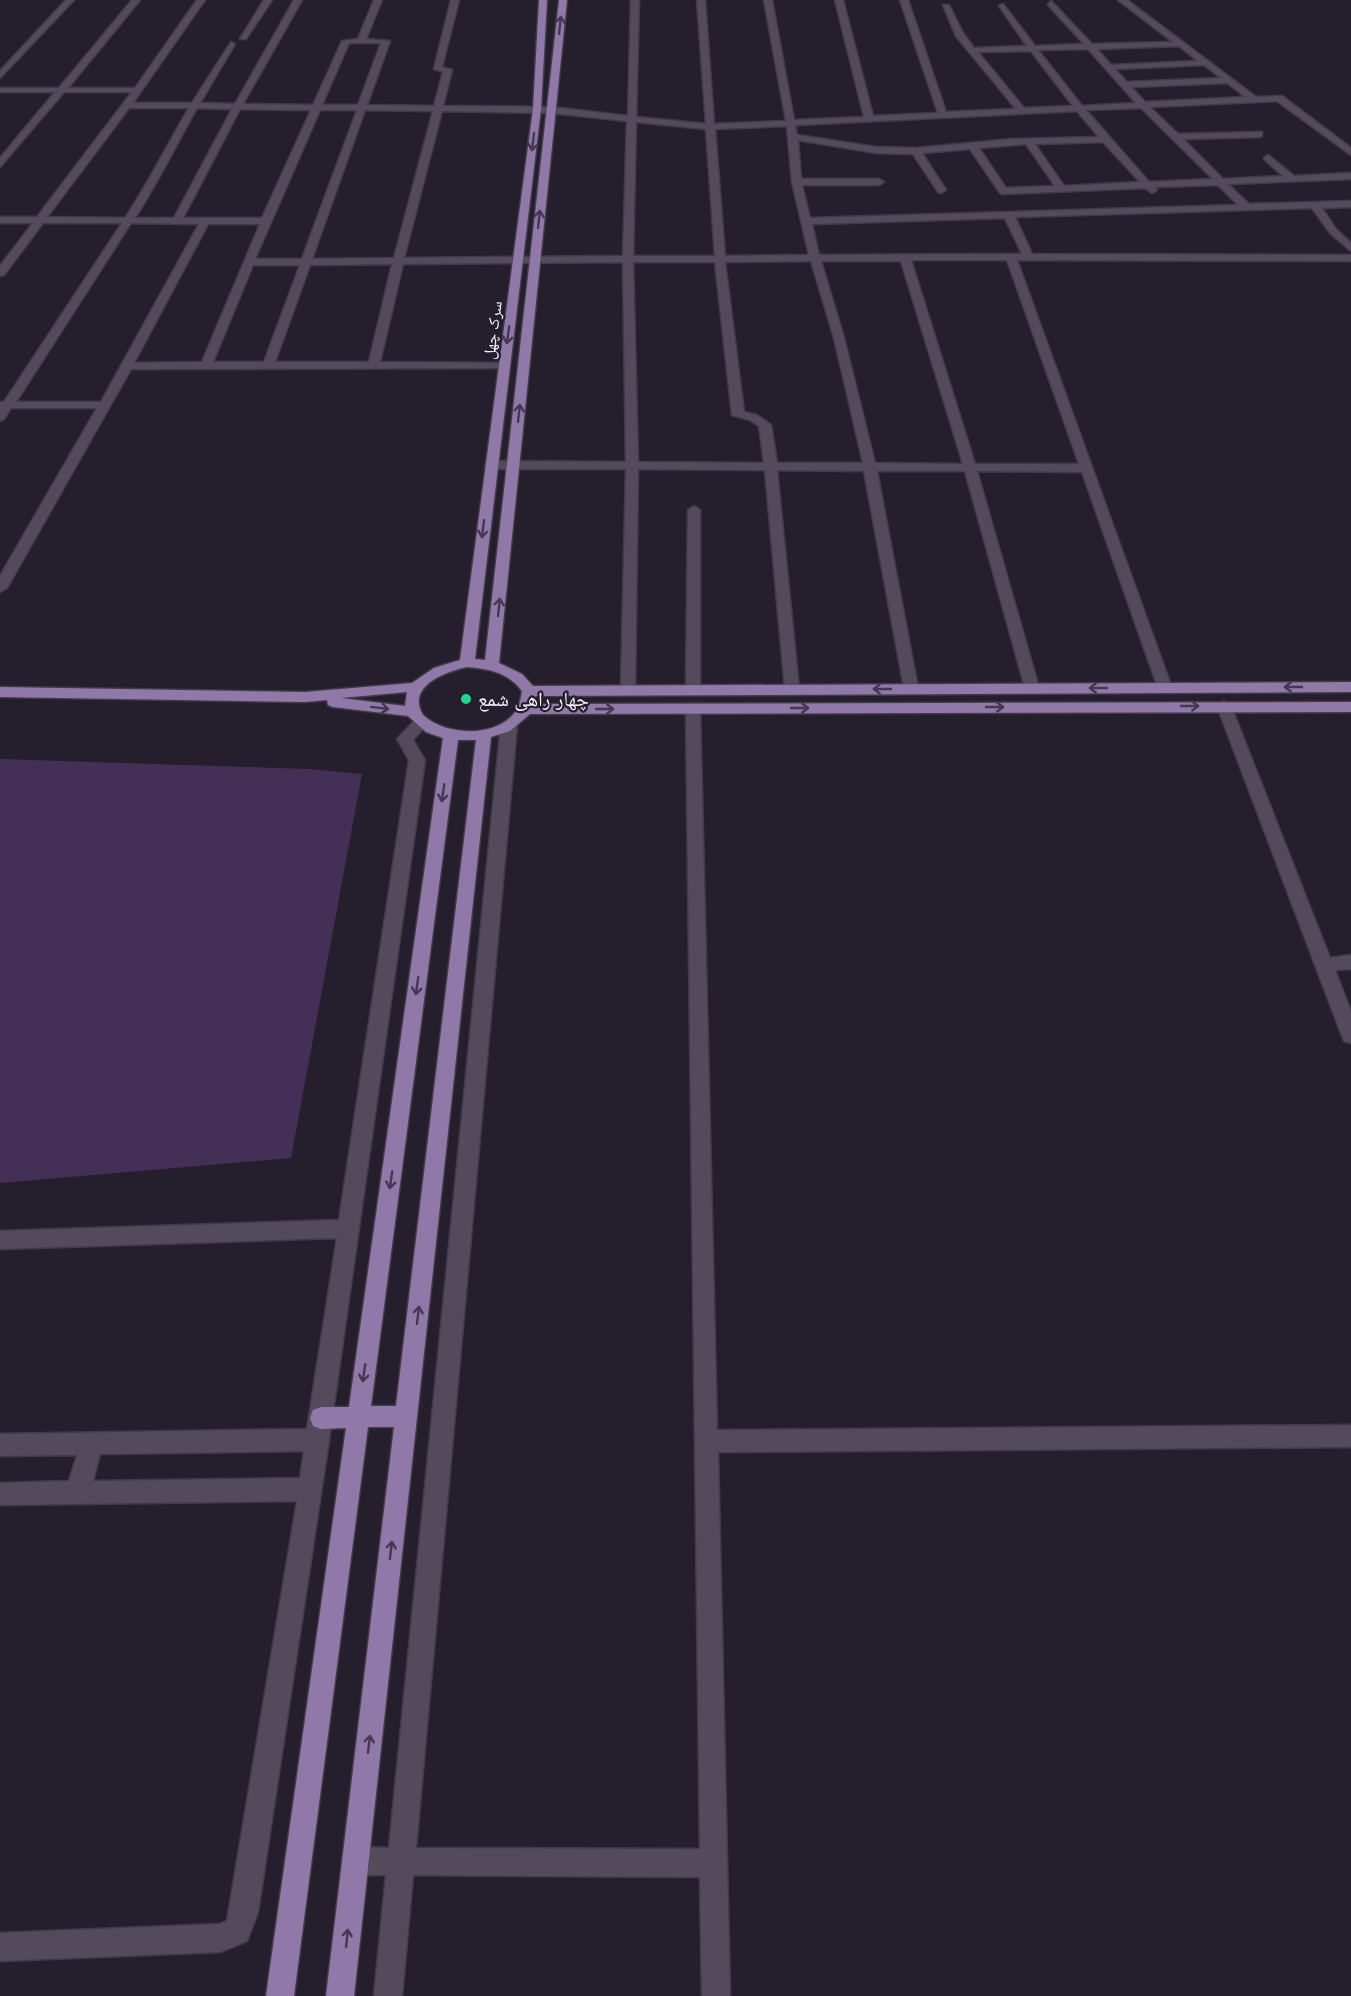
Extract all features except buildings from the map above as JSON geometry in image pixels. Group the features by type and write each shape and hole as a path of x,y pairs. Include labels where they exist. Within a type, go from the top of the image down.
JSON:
{"main road":[{"name":"سرک چهل","path":"467,663 537,109 543,0"},
{"path":"492,665 562,0"},
{"path":"417,717 411,699 417,687 437,671 467,663 508,669 522,679 528,692 517,717"},
{"path":"0,693 119,692 305,697 417,687"},
{"path":"305,697 417,717 434,731 451,735 484,734 517,717 792,689 1351,687"},
{"path":"528,692 628,689 693,699 1351,706"},
{"path":"340,1996 484,734"},
{"path":"280,1996 451,735"},
{"path":"319,1429 358,1417 406,1416"}],"street":[{"path":"0,76 70,0"},
{"path":"0,164 136,0"},
{"path":"0,273 127,105 201,0"},
{"path":"243,37 268,0"},
{"path":"177,221 237,106 298,0"},
{"path":"361,41 378,0"},
{"path":"374,365 448,70 438,69 455,0"},
{"path":"628,689 632,466 628,260 634,120 635,0"},
{"path":"701,0 720,259 738,415 753,417 765,425 792,689"},
{"path":"768,0 791,123 797,182 815,258 840,338 870,467 911,688"},
{"path":"839,0 870,119"},
{"path":"904,0 943,116"},
{"path":"1122,0 1254,99"},
{"path":"1051,3 1143,105 1246,207"},
{"path":"1003,6 1032,48 1104,139 1170,209"},
{"path":"946,7 959,34 1022,111"},
{"path":"206,366 266,221 346,41 386,41 268,366"},
{"path":"0,417 4,405 160,172 168,151 231,44"},
{"path":"973,50 1179,44"},
{"path":"1109,67 1204,63"},
{"path":"1125,85 1228,80"},
{"path":"0,90 137,90"},
{"path":"127,105 537,109 710,127 1281,99 1351,152"},
{"path":"985,113 992,121"},
{"path":"850,120 860,133 865,148"},
{"path":"1176,137 1259,134"},
{"path":"793,137 865,148 916,151 972,146 1009,139 1029,142 1104,139"},
{"path":"1029,142 1047,164 1061,188"},
{"path":"972,146 1010,205 1028,257"},
{"path":"916,151 942,190"},
{"path":"1268,158 1292,178"},
{"path":"1010,205 1061,188 1351,176"},
{"path":"797,182 879,182"},
{"path":"806,221 1010,205 1170,209 1351,204"},
{"path":"1315,205 1333,231 1351,248"},
{"path":"0,220 266,221"},
{"path":"0,588 127,366 205,221"},
{"path":"249,262 1011,257 1351,258"},
{"path":"1011,257 1165,688"},
{"path":"905,258 970,468 1032,688"},
{"path":"127,366 504,365"},
{"path":"4,405 104,405"},
{"path":"491,465 1087,468"},
{"path":"694,510 693,699 716,1996"},
{"path":"1224,706 1351,1036"},
{"path":"0,1947 220,1938 237,1931 244,1912 310,1489 417,760 405,739 417,717"},
{"path":"388,1996 517,717"},
{"path":"1324,965 1351,962"},
{"path":"0,1240 347,1230"},
{"path":"0,1445 92,1443 319,1429"},
{"path":"705,1441 1351,1436"},
{"path":"78,1492 92,1443"},
{"path":"0,1494 310,1489"},
{"path":"356,1861 713,1863"}],"shaded area":[{"path":"0,759 309,769 362,774 291,1158 0,1183"}],"place":[{"name":"چهار راهی شمع","path":"466,699"}]}
